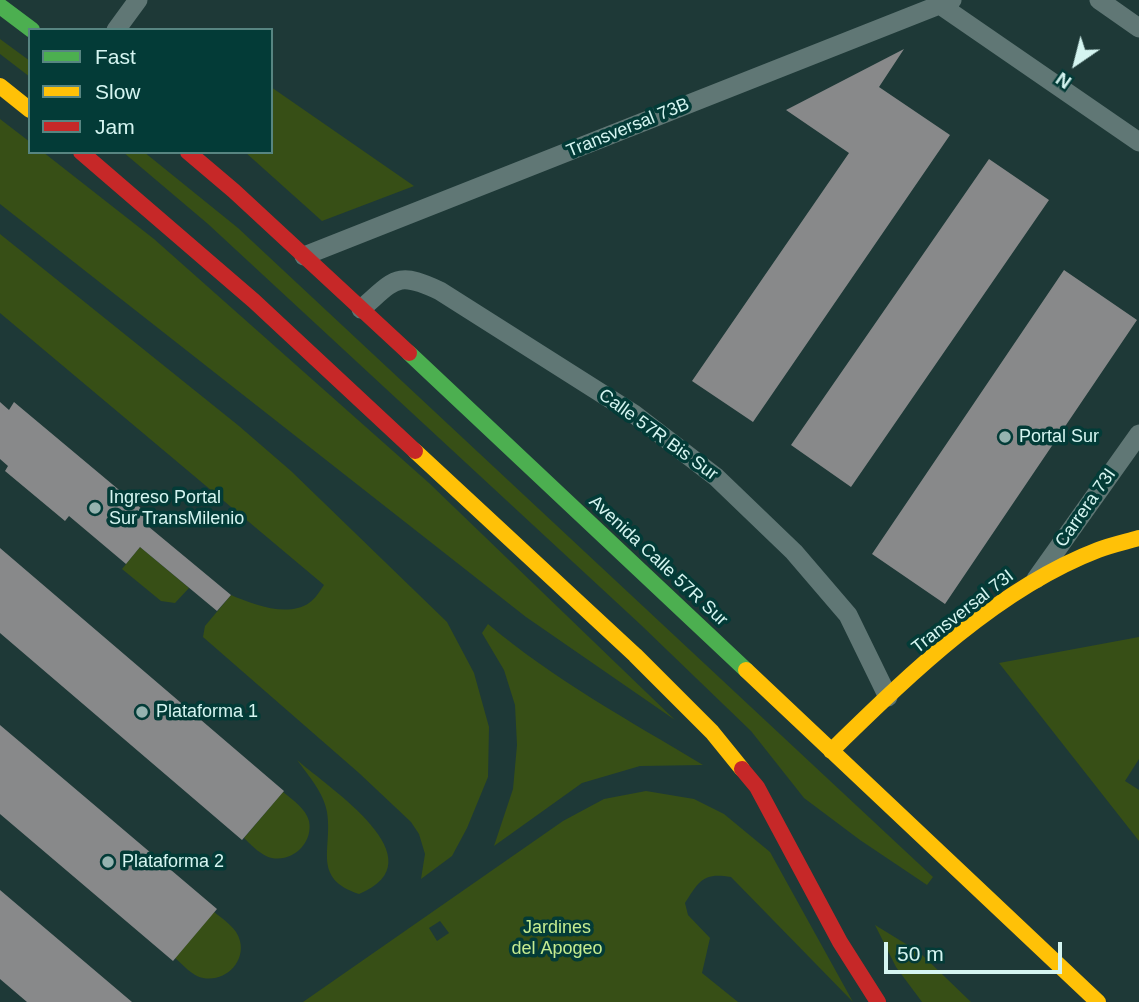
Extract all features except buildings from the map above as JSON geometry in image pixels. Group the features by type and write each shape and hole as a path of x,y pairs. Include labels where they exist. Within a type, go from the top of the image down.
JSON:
{"main road":[{"path":"0,6 29,28"},
{"path":"0,86 28,108"},
{"path":"83,154 254,301 635,655 712,732 757,787 840,943 878,1002"},
{"name":"Avenida Calle 57R Sur","path":"190,154 361,309 1098,1002"},
{"name":"Transversal 73I","path":"831,751 888,697 956,640 1033,583 1083,556 1139,538"}],"street":[{"path":"117,28 138,0"},
{"path":"1099,0 1139,28"},
{"path":"946,3 1139,142"},
{"name":"Transversal 73B","path":"304,256 946,3"},
{"name":"Calle 57R Bis Sur","path":"361,309 399,280 407,278 419,281 440,291 634,414 716,477 794,552 848,615 888,697"},
{"name":"Carrera 73I","path":"1033,583 1139,434"}],"green space":[{"path":"0,39 28,60 28,75 0,54"},
{"path":"273,88 414,186 322,221 247,154 273,154"},
{"path":"0,119 28,140 28,154 46,154 154,239 429,483 675,720 526,617 0,204"},
{"path":"125,154 146,154 238,228 933,877 927,885 804,798 751,731 641,625 208,224"},
{"path":"0,234 291,471 447,622 474,673 489,727 488,777 452,856 421,879 425,854 419,834 411,822 203,637 205,626 231,595 270,608 290,609 309,603 324,585 0,313"},
{"path":"140,547 189,588 175,603 161,601 122,569"},
{"path":"488,624 565,681 703,765 640,766 582,783 494,846 513,789 517,745 515,705 504,670 482,633"},
{"path":"1139,637 1139,759 1125,781 1139,790 1139,841 999,663"},
{"path":"297,760 353,806 384,844 389,863 381,880 359,894 344,887 329,871 327,812 323,798"},
{"name":"Jardines del Apogeo","path":"646,791 694,799 724,814 770,852 853,1002 731,877 714,876 703,880 685,903 688,915 710,938 702,973 738,1002 303,1002 563,821 604,799","holes":["440,921 449,933 437,941 429,928"]},
{"path":"283,792 305,813 309,830 298,851 291,856 274,858 260,852 244,838"},
{"path":"214,912 236,932 241,950 235,965 229,971 222,976 206,978 197,976 175,958"},
{"path":"875,925 919,952 971,1002 922,1002 896,967"}],"traffic: fast":[{"path":"0,6 29,28"},
{"path":"409,353 746,670"}],"traffic: slow":[{"path":"0,86 28,108"},
{"path":"415,451 635,655 712,732 742,769"},
{"path":"831,751 922,665 989,611 1060,567 1098,550 1139,538"},
{"path":"746,670 1098,1002"}],"traffic: jam":[{"path":"83,154 254,301 415,451"},
{"path":"190,154 409,353"},
{"path":"742,769 757,787 840,942 878,1002"}],"place":[{"name":"Portal Sur","path":"1005,437"},
{"name":"Ingreso Portal Sur TransMilenio","path":"95,508"},
{"name":"Plataforma 1","path":"142,712"},
{"name":"Plataforma 2","path":"108,862"}]}
